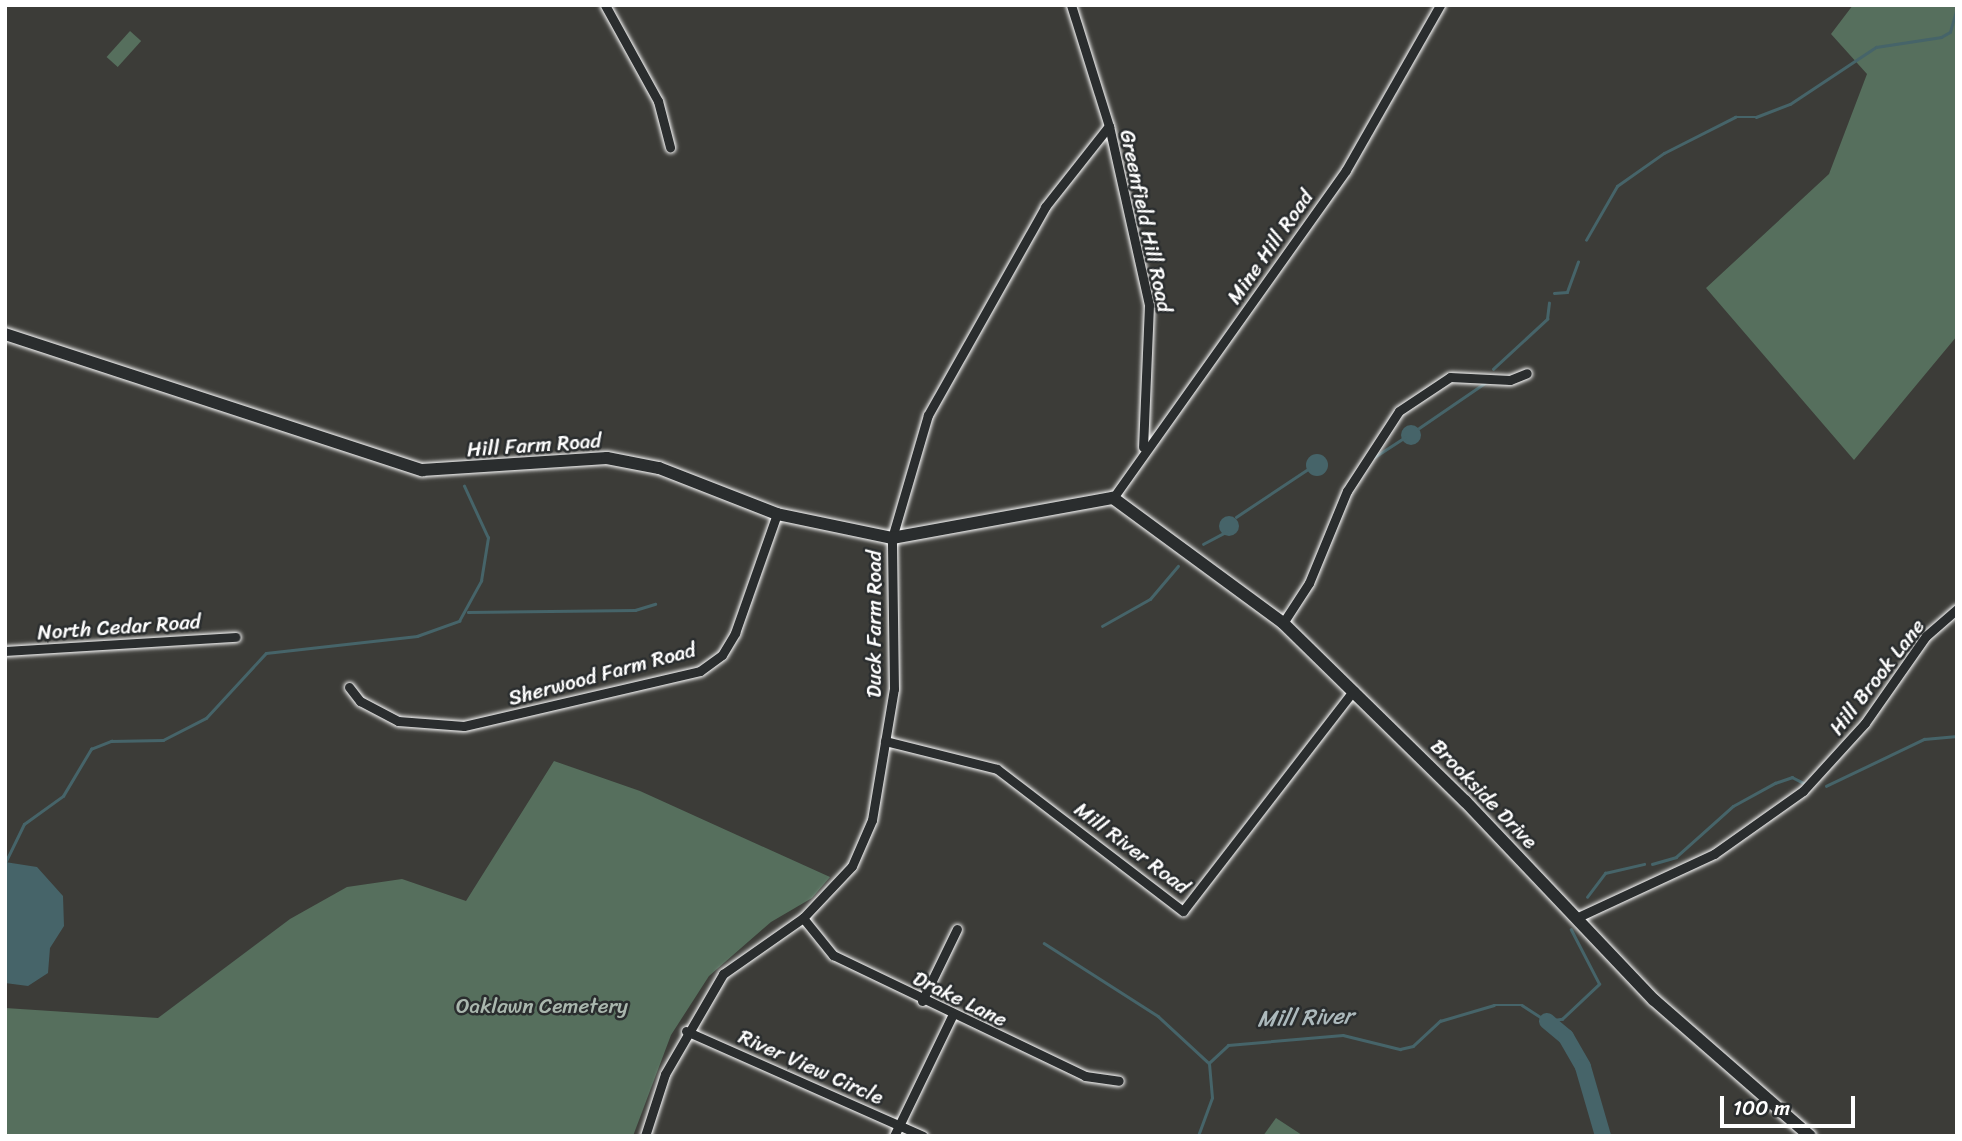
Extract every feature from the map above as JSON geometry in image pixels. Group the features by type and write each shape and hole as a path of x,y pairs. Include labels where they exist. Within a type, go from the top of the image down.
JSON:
{"main road":[{"name":"Hill Farm Road","path":"5,334 422,470 607,458 660,468 778,514 892,538 1113,498"},
{"name":"Brookside Drive","path":"1113,498 1283,623 1354,690 1654,1000 1810,1136"}],"street":[{"path":"605,5 658,101 670,147"},
{"name":"Greenfield Hill Road","path":"1071,5 1109,125 1149,305 1142,448"},
{"name":"Mine Hill Road","path":"1113,498 1142,448 1346,170 1440,5"},
{"name":"Duck Farm Road","path":"645,1136 686,1031 723,974 803,918 852,866 872,820 894,689 892,538 928,415 1045,206 1109,125"},
{"path":"1283,623 1309,583 1347,491 1399,411 1450,377 1510,380 1527,373"},
{"name":"Sherwood Farm Road","path":"349,687 360,701 398,721 464,726 700,671 722,655 735,633 778,514"},
{"name":"Hill Brook Lane","path":"1576,918 1714,854 1802,791 1866,723 1926,636 1957,609"},
{"name":"North Cedar Road","path":"5,651 236,637"},
{"name":"Mill River Road","path":"885,741 997,769 1183,911 1354,690"},
{"name":"Drake Lane","path":"803,918 834,955 952,1016 1085,1076 1119,1081"},
{"path":"922,1000 957,929"},
{"path":"894,1136 952,1016"},
{"name":"River View Circle","path":"686,1031 923,1136"}],"green space":[{"path":"1853,5 1957,5 1957,336 1854,460 1706,288 1829,174 1867,74 1831,34"},
{"path":"130,31 141,41 118,67 107,57"},
{"name":"Oaklawn Cemetery","path":"554,761 640,791 830,877 812,898 771,922 709,976 671,1035 633,1136 5,1136 5,1008 158,1018 290,919 347,887 402,879 466,901"},
{"path":"1276,1118 1302,1135 1303,1136 1263,1136"}],"water":[{"path":"1411,425 1418,428 1421,435 1418,442 1411,445 1404,442 1401,435 1404,428"},
{"path":"1317,454 1325,457 1328,465 1325,473 1317,476 1309,473 1306,465 1309,457"},
{"path":"1229,516 1236,519 1239,526 1236,533 1229,536 1222,533 1219,526 1222,519"},
{"path":"5,862 37,867 63,896 64,926 50,948 48,973 28,986 5,983"}],"waterway":[{"path":"1586,240 1617,186 1664,153 1735,117 1756,117 1790,104 1876,47 1941,37 1950,32 1957,7"},
{"path":"1554,293 1567,292 1578,262"},
{"path":"1493,369 1547,319 1549,303"},
{"path":"1419,428 1485,383"},
{"path":"1373,458 1405,437"},
{"path":"1236,517 1308,469"},
{"path":"5,863 24,824 63,796 91,749 111,741 163,740 206,718 266,653 417,636 459,621 481,581 488,538 464,486"},
{"path":"1203,544 1227,531"},
{"path":"1102,626 1150,599 1178,566"},
{"path":"468,612 635,610 655,604"},
{"path":"1826,786 1924,739 1957,736"},
{"path":"1652,864 1676,857 1733,806 1775,783 1792,777 1804,783"},
{"path":"1587,897 1605,873 1644,864"},
{"name":"Mill River","path":"1198,1136 1212,1098 1209,1063 1228,1045 1343,1035 1400,1049 1413,1046 1440,1021 1494,1005 1522,1005 1547,1021 1562,1019 1599,984 1571,930"},
{"path":"1044,943 1158,1016 1209,1063"},
{"name":"Mill River","path":"1547,1021 1566,1037 1583,1067 1603,1136"}]}
